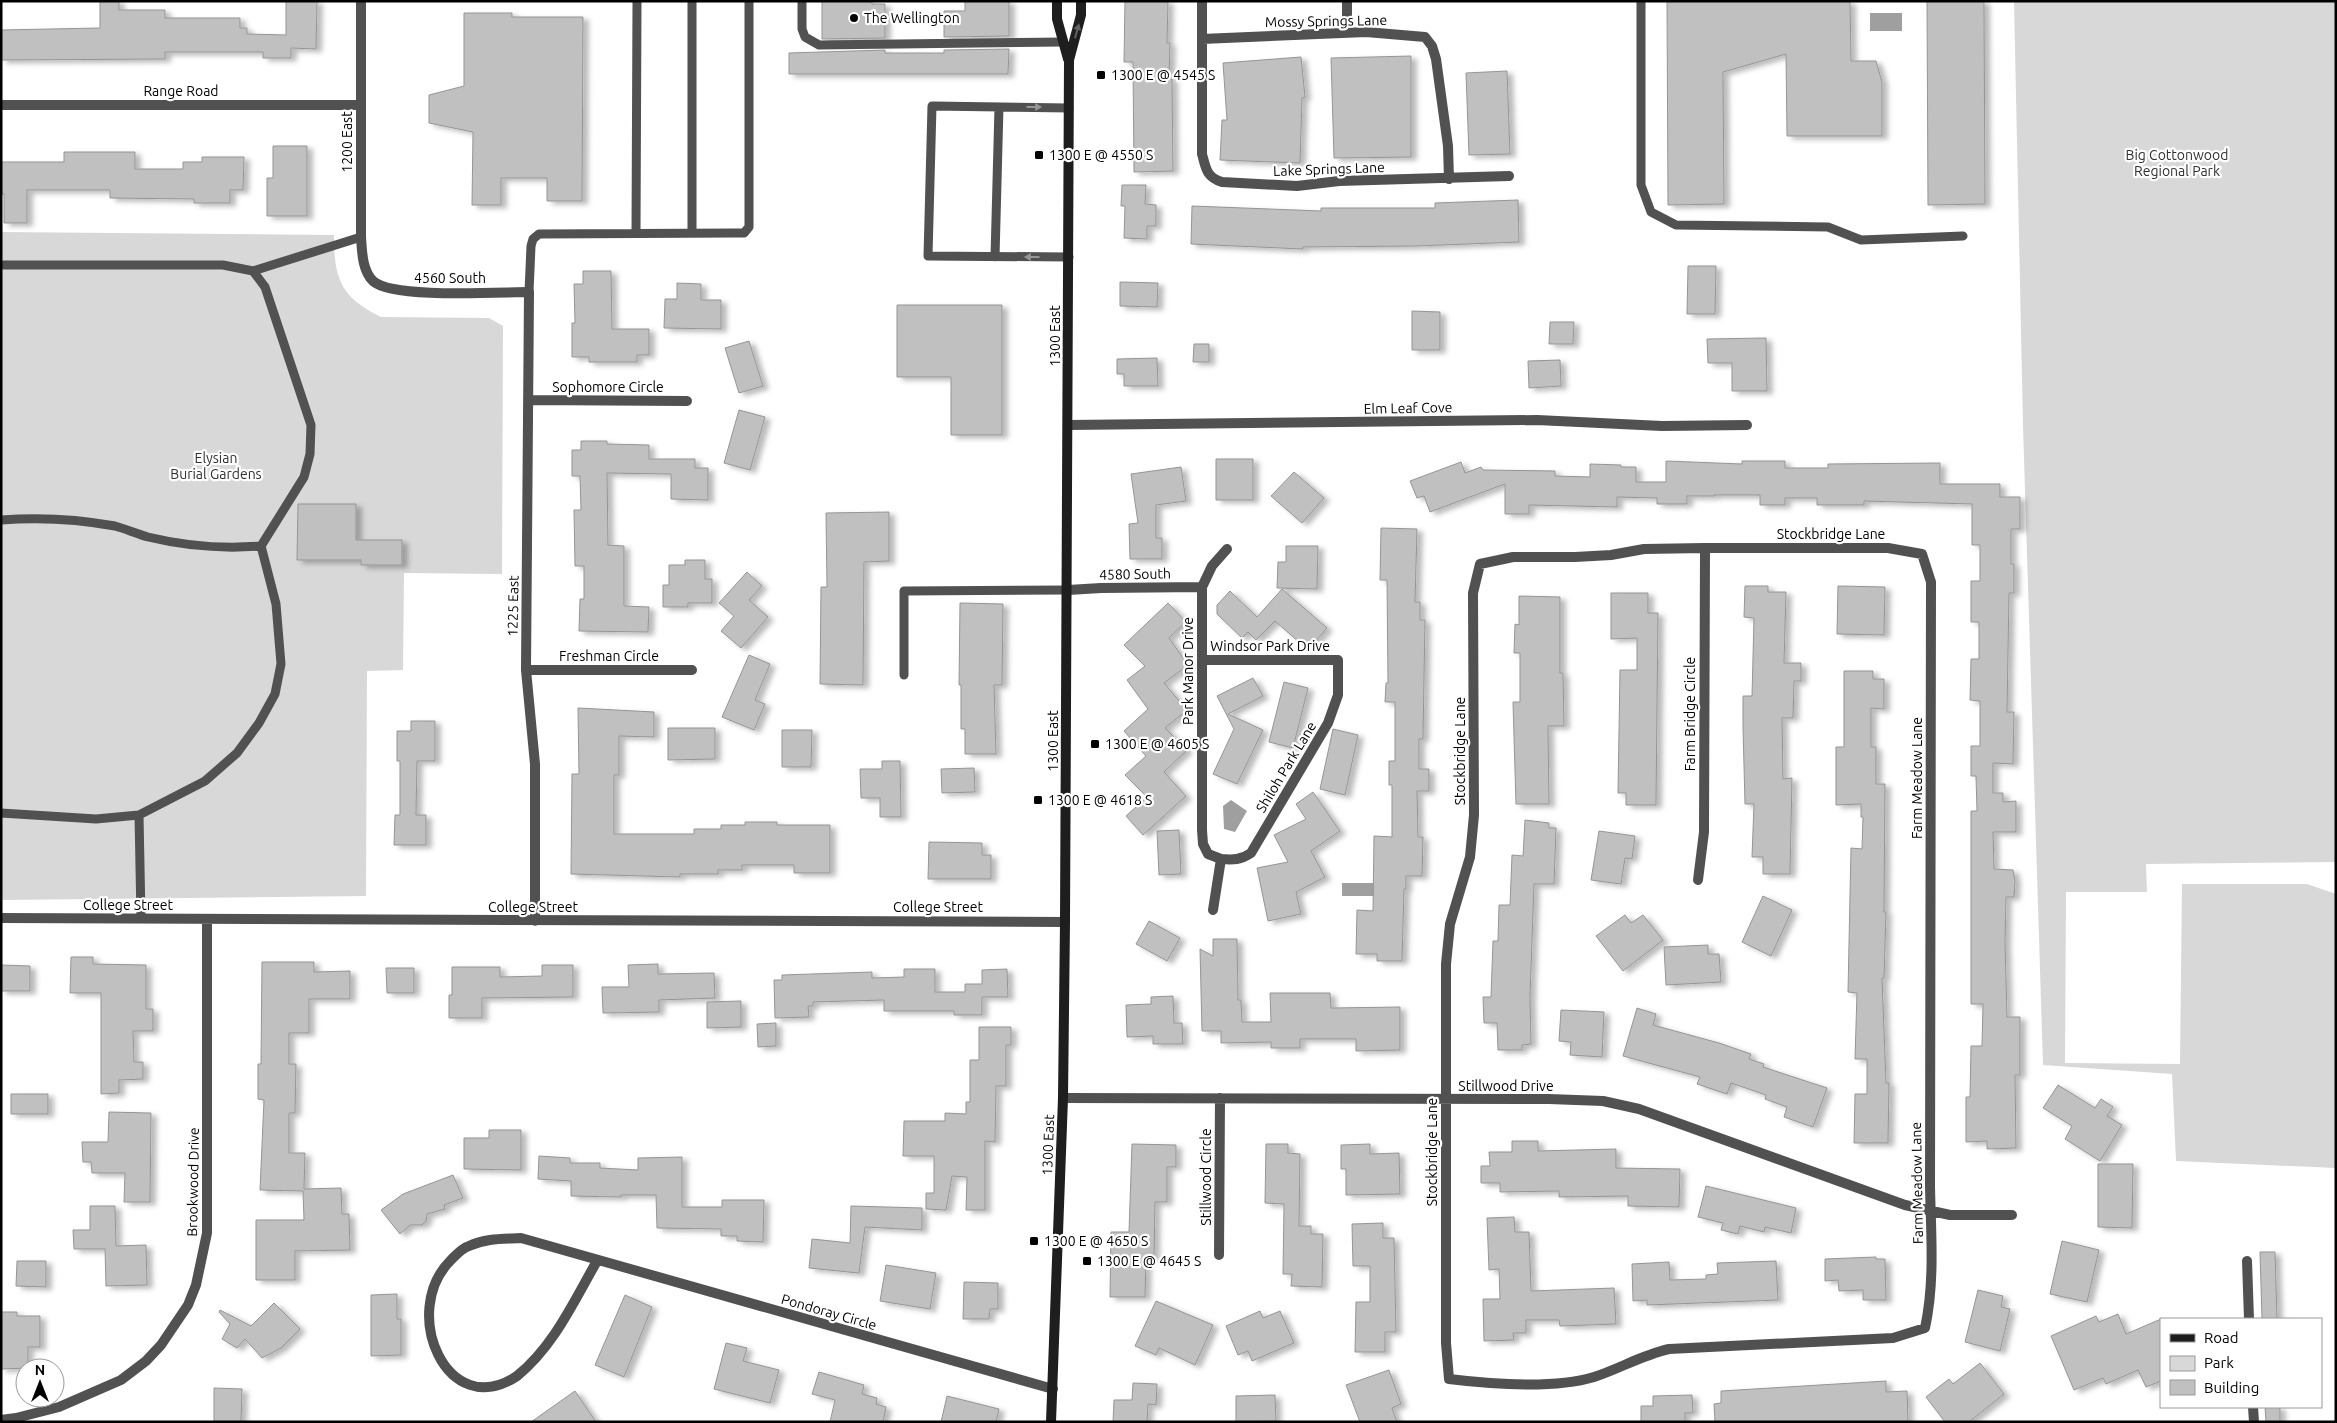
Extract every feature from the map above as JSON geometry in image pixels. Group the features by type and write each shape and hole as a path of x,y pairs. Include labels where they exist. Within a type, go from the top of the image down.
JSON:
{"main road":[{"name":"1300 East","path":"1057,1 1057,19 1069,60"},
{"name":"1300 East","path":"1051,1422 1063,1098 1068,590 1069,60 1081,15 1081,1"}],"street":[{"name":"1200 East","path":"362,1 360,237 364,264 373,281"},
{"name":"Lake Springs Lane","path":"1202,1 1202,154 1207,174 1213,180 1297,186 1339,181 1509,176"},
{"path":"1347,1 1347,32"},
{"name":"Mossy Springs Lane","path":"1202,39 1347,32 1424,37 1432,46 1436,59 1448,146 1449,179"},
{"name":"Range Road","path":"1,105 361,105"},
{"name":"4560 South","path":"373,281 390,289 411,292 529,292"},
{"name":"1225 East","path":"529,292 526,670 535,764 535,921"},
{"name":"Sophomore Circle","path":"529,400 687,401"},
{"name":"Elm Leaf Cove","path":"1068,425 1537,420 1662,426 1747,425"},
{"name":"Farm Bridge Circle","path":"1698,880 1704,832 1705,548"},
{"name":"Stockbridge Lane","path":"1449,1379 1446,1343 1446,964 1450,924 1470,857 1474,815 1473,593 1480,564 1513,557 1611,555 1644,549 1888,548 1922,554"},
{"name":"Park Manor Drive","path":"1221,859 1208,854 1203,844 1202,830 1202,587 1212,566 1227,549"},
{"name":"Farm Meadow Lane","path":"1449,1379 1484,1383 1559,1382 1592,1377 1649,1354 1669,1349 1894,1338 1925,1328 1930,1302 1931,582 1922,554"},
{"name":"4580 South","path":"1068,590 1202,587"},
{"name":"Windsor Park Drive","path":"1202,660 1338,660"},
{"name":"Shiloh Park Lane","path":"1221,859 1235,860 1244,858 1251,853 1328,723 1338,696 1338,660"},
{"name":"Freshman Circle","path":"526,670 692,670"},
{"path":"1213,910 1221,859"},
{"name":"College Street","path":"1,918 1065,922"},
{"name":"Brookwood Drive","path":"1,1420 59,1407 121,1380 146,1361 176,1325 188,1305 196,1285 207,1233 207,919"},
{"name":"Stillwood Drive","path":"1063,1098 1549,1099 1603,1101 1639,1109 1905,1205 1930,1212 1950,1215 2012,1215"},
{"name":"Stillwood Circle","path":"1219,1255 1220,1098"},
{"name":"Pondoray Circle","path":"597,1261 549,1343 516,1376 501,1385 483,1389 464,1386 449,1377 438,1360 430,1332 428,1307 432,1288 439,1272 467,1246 489,1239 521,1238 1053,1389"},
{"path":"2247,1261 2249,1318"},
{"path":"2253,1408 2254,1422"}],"lane":[{"path":"636,233 637,1"},
{"path":"692,1 692,233"},
{"path":"529,292 531,246 533,238 539,234 744,233 748,227 749,1"},
{"path":"802,1 802,29 805,37 819,45 1063,42"},
{"path":"1641,1 1641,185 1651,212 1676,225 1828,227 1861,240 1963,236"},
{"path":"1069,108 932,106 928,256 1069,257"},
{"path":"995,257 1000,107"},
{"path":"1,265 223,265 253,271 360,237"},
{"path":"1,813 96,819 139,815 205,781 237,753 260,723 276,694 281,664 276,604 261,546 304,477 310,454 311,425 265,287 253,271"},
{"path":"1,520 33,518 78,521 117,527 148,537 187,544 231,548 261,546"},
{"path":"904,675 904,591 1068,590"},
{"path":"139,815 141,918"}],"green space":[{"name":"Big Cottonwood Regional Park","path":"2014,1 2336,1 2336,862 2146,864 2147,892 2066,892 2065,1063 2180,1064 2182,884 2307,884 2336,894 2336,1168 2176,1161 2172,1074 2043,1065 2023,426"},
{"name":"Elysian Burial Gardens","path":"1,232 334,235 336,263 342,285 356,302 381,317 489,318 503,326 502,574 404,573 403,670 367,671 366,896 1,900"}],"shaded area":[{"path":"1870,13 1902,13 1902,31 1870,31"},
{"path":"1231,800 1247,811 1235,832 1224,829 1223,806"},
{"path":"1342,883 1373,883 1375,896 1342,896"}],"building":[{"path":"100,1 119,1 119,10 165,10 165,18 240,18 240,28 247,28 247,34 286,35 286,1 317,1 316,49 291,48 291,58 263,58 263,52 165,52 165,59 1,60 1,30 100,28"},
{"name":"The Wellington","path":"822,1 872,1 872,4 885,4 885,38 822,39"},
{"name":"The Wellington","path":"965,1 1009,1 1009,36 944,37 944,11 965,11"},
{"path":"1125,1 1168,1 1167,43 1170,43 1169,79 1172,79 1173,171 1134,172 1133,62 1124,62"},
{"path":"1667,1 1850,1 1851,61 1876,61 1882,82 1882,136 1787,136 1786,54 1723,72 1724,204 1668,205"},
{"path":"1927,1 1984,1 1985,204 1928,205"},
{"path":"464,13 512,13 512,17 583,17 582,201 547,201 547,178 501,178 501,205 472,205 473,132 429,123 429,95 464,86"},
{"path":"1009,49 1008,74 789,74 789,53 885,50 885,53 944,53 944,50"},
{"path":"1411,56 1411,157 1334,158 1331,58"},
{"path":"1301,57 1305,97 1302,98 1300,163 1220,160 1222,120 1227,120 1223,63"},
{"path":"1507,71 1510,154 1469,155 1466,73"},
{"path":"273,146 307,146 307,216 267,216 267,178 273,178"},
{"path":"64,152 135,152 135,169 183,169 183,162 202,162 202,157 244,157 243,190 230,190 230,203 194,203 194,199 110,198 110,190 27,190 27,223 4,223 4,194 1,194 1,162 64,162"},
{"path":"1122,185 1146,185 1145,204 1156,205 1156,226 1147,226 1147,239 1124,238 1125,206 1121,206"},
{"path":"1518,200 1519,242 1415,246 1303,247 1303,249 1191,244 1192,206 1321,211 1321,208 1435,208 1435,203"},
{"path":"1688,266 1716,266 1715,314 1687,314"},
{"path":"583,271 611,271 612,329 649,329 649,355 637,355 637,362 589,362 589,357 572,357 572,323 575,323 574,284 583,284"},
{"path":"1120,282 1158,283 1157,307 1120,306"},
{"path":"677,283 701,284 701,300 721,300 721,329 664,328 665,299 677,299"},
{"path":"897,305 1002,305 1002,435 951,435 951,377 897,377"},
{"path":"1412,311 1440,312 1440,350 1412,350"},
{"path":"1550,322 1574,322 1573,344 1549,344"},
{"path":"1766,338 1767,391 1732,391 1732,363 1708,363 1707,339"},
{"path":"749,341 763,386 739,393 725,348"},
{"path":"1194,344 1209,344 1209,362 1193,362"},
{"path":"1157,358 1158,386 1124,386 1124,374 1117,374 1117,359"},
{"path":"1560,360 1561,386 1529,388 1528,361"},
{"path":"739,410 765,417 750,470 724,463"},
{"path":"581,441 607,441 607,444 649,445 649,459 695,459 695,468 708,468 708,500 671,499 671,474 607,473 608,545 624,546 624,606 649,607 648,632 579,631 580,599 584,599 584,566 575,566 574,510 581,510 580,476 572,476 572,450 581,450"},
{"path":"1216,459 1253,459 1253,500 1216,500"},
{"path":"1666,461 1742,464 1742,461 1785,461 1785,468 1828,468 1828,464 1940,463 1940,484 2000,484 2000,497 2020,497 2020,529 2011,529 2011,564 2014,564 2014,593 2009,593 2007,712 2014,712 2013,764 1993,763 1993,793 2003,793 2003,802 2016,801 2016,832 1993,832 1994,869 2013,870 2015,882 2014,897 2006,897 2005,943 2007,1017 2020,1017 2020,1075 2015,1075 2016,1148 1987,1149 1987,1141 1966,1142 1966,1097 1970,1097 1971,1046 1982,1046 1983,1004 1971,1004 1971,811 1977,811 1976,776 1971,776 1971,746 1980,746 1980,701 1970,700 1971,659 1979,659 1979,622 1971,622 1971,581 1980,581 1980,545 1972,545 1972,504 1864,501 1864,505 1817,505 1817,498 1785,498 1785,505 1760,505 1760,495 1714,495 1687,496 1687,504 1657,504 1657,498 1617,497 1617,507 1529,505 1529,514 1505,514 1505,484 1430,512 1424,496 1417,498 1410,481 1461,462 1465,473 1481,467 1483,470 1555,471 1555,476 1590,477 1590,464 1621,465 1621,467 1636,467 1636,482 1666,482"},
{"path":"1181,467 1186,501 1156,505 1156,538 1162,538 1162,559 1130,559 1129,524 1138,523 1131,474"},
{"path":"1294,472 1324,498 1302,523 1271,496"},
{"path":"298,504 356,504 356,540 402,540 402,565 361,565 361,560 297,560"},
{"path":"889,512 889,561 864,562 863,685 820,684 821,587 827,587 826,513"},
{"path":"1381,528 1417,529 1415,602 1420,602 1420,620 1425,620 1423,739 1419,739 1419,769 1429,769 1429,791 1417,791 1418,837 1423,837 1422,876 1406,876 1402,961 1377,961 1377,954 1356,954 1357,910 1373,911 1374,836 1392,837 1392,785 1389,785 1389,761 1395,761 1395,702 1385,702 1386,683 1388,683 1387,580 1380,580"},
{"path":"1286,546 1318,546 1317,589 1277,588 1278,562 1286,562"},
{"path":"685,560 705,560 705,579 712,579 712,603 688,603 688,607 663,607 663,585 669,585 669,565 685,565"},
{"path":"747,572 762,586 749,600 768,617 741,648 721,631 734,616 719,603"},
{"path":"1745,586 1768,586 1768,592 1786,592 1784,663 1801,663 1801,681 1794,681 1793,718 1782,718 1783,779 1792,778 1790,874 1763,874 1763,857 1752,857 1754,804 1745,804 1743,696 1752,696 1754,618 1744,617"},
{"path":"1838,586 1885,587 1884,635 1837,634"},
{"path":"1282,589 1327,628 1308,650 1275,621 1256,640 1248,632 1242,638 1217,614 1217,605 1230,591 1257,617"},
{"path":"1611,593 1648,593 1648,613 1658,613 1656,805 1626,805 1626,793 1618,793 1620,670 1637,670 1637,638 1611,639"},
{"path":"1519,596 1560,597 1560,673 1563,673 1564,726 1548,726 1549,804 1516,804 1513,702 1520,702 1520,653 1514,653 1515,624 1519,625"},
{"path":"960,603 1003,604 1002,685 994,685 996,754 965,754 965,729 961,729 961,685 959,685"},
{"path":"1168,603 1186,622 1169,638 1188,665 1164,683 1187,710 1165,728 1187,750 1164,772 1186,796 1143,835 1126,816 1147,797 1125,775 1146,756 1124,731 1148,709 1127,680 1145,666 1124,645"},
{"path":"749,655 770,664 755,700 765,704 754,730 722,717"},
{"path":"1844,671 1873,671 1873,679 1884,679 1884,709 1871,708 1871,747 1876,747 1876,784 1885,784 1884,912 1886,912 1884,978 1882,978 1886,1083 1889,1083 1888,1143 1854,1143 1855,1094 1867,1094 1867,1059 1855,1059 1857,993 1848,992 1851,848 1862,849 1863,817 1861,817 1861,804 1836,805 1836,747 1844,747"},
{"path":"1253,678 1263,696 1228,714 1263,730 1237,784 1213,774 1234,729 1217,696"},
{"path":"1284,682 1308,688 1293,748 1269,742"},
{"path":"578,708 654,712 654,737 619,736 619,775 614,775 614,834 694,834 694,829 721,829 721,825 745,825 745,822 777,822 777,825 830,825 830,873 794,873 794,865 742,865 742,870 718,870 718,874 680,874 680,877 571,874 572,774 579,774"},
{"path":"411,721 435,721 435,761 417,761 416,815 426,815 426,845 394,845 395,815 400,815 400,761 397,761 397,731 411,731"},
{"path":"668,728 715,728 715,759 668,760"},
{"path":"1333,729 1358,735 1345,795 1320,789"},
{"path":"782,730 812,730 811,767 782,767"},
{"path":"882,761 900,761 901,817 880,817 880,798 861,798 860,769 882,769"},
{"path":"974,768 975,792 942,793 941,769"},
{"path":"1313,792 1340,831 1311,851 1325,877 1296,892 1301,914 1268,921 1257,868 1288,862 1274,835 1306,819 1296,804"},
{"path":"1525,820 1549,823 1549,828 1556,828 1554,884 1534,884 1530,996 1531,1044 1522,1045 1522,1050 1498,1050 1497,1023 1484,1023 1483,997 1491,997 1493,941 1498,941 1499,905 1510,905 1512,855 1523,856"},
{"path":"1179,830 1181,874 1159,875 1157,831"},
{"path":"1599,831 1635,836 1632,859 1625,858 1621,884 1591,880"},
{"path":"929,842 982,843 982,855 991,855 991,879 928,879"},
{"path":"1763,896 1792,910 1771,956 1742,942"},
{"path":"1625,915 1631,923 1643,915 1663,940 1623,971 1596,936"},
{"path":"1149,921 1180,938 1167,961 1136,944"},
{"path":"1213,939 1237,939 1238,1000 1241,1000 1242,1022 1271,1022 1270,993 1330,993 1331,1008 1400,1007 1400,1050 1356,1051 1356,1039 1300,1039 1300,1048 1271,1048 1271,1042 1221,1043 1221,1031 1202,1031 1200,949 1213,956"},
{"path":"1708,945 1708,954 1719,954 1721,982 1666,985 1664,947"},
{"path":"71,957 93,957 93,964 146,965 146,1009 153,1009 153,1031 133,1031 134,1062 143,1062 143,1079 119,1080 119,1093 101,1094 101,993 70,993"},
{"path":"262,962 314,962 314,972 350,971 350,999 309,999 309,1033 289,1033 289,1064 296,1064 295,1113 289,1113 289,1153 305,1153 304,1189 341,1188 342,1214 349,1214 350,1250 295,1251 295,1280 256,1280 256,1220 304,1220 303,1191 260,1190 264,1100 258,1099 258,1064 261,1064"},
{"path":"658,964 658,974 714,973 715,998 659,1000 659,1012 603,1013 602,987 629,987 628,965"},
{"path":"1,965 30,966 30,991 1,991"},
{"path":"542,965 573,965 573,997 482,998 482,1018 449,1018 449,995 452,995 452,967 500,967 500,977 542,976"},
{"path":"386,968 414,968 414,993 387,993"},
{"path":"904,969 935,969 935,992 965,992 965,984 982,984 982,970 1007,969 1008,997 982,997 982,1015 954,1015 954,1011 884,1011 884,1000 813,1002 813,1006 808,1006 809,1017 775,1018 774,980 782,980 782,975 872,972 872,978 904,977"},
{"path":"1173,996 1174,1023 1182,1023 1183,1044 1153,1044 1153,1036 1127,1037 1126,1005 1151,1004 1151,997"},
{"path":"741,1001 741,1027 707,1028 707,1002"},
{"path":"1637,1008 1656,1014 1653,1025 1751,1054 1749,1059 1764,1064 1763,1067 1827,1088 1813,1127 1784,1117 1787,1107 1765,1099 1766,1095 1731,1083 1727,1094 1697,1084 1700,1077 1623,1056"},
{"path":"1561,1010 1604,1012 1602,1057 1570,1055 1571,1042 1559,1041"},
{"path":"776,1023 776,1046 758,1047 757,1024"},
{"path":"979,1027 1011,1027 1011,1045 1006,1045 1006,1086 996,1086 995,1142 985,1141 985,1210 966,1210 967,1177 952,1176 946,1210 926,1209 926,1193 934,1193 934,1156 903,1156 904,1121 945,1121 945,1113 966,1114 966,1102 970,1102 970,1060 979,1060"},
{"path":"2058,1085 2095,1108 2101,1099 2113,1107 2107,1116 2122,1125 2100,1161 2065,1139 2072,1126 2043,1108"},
{"path":"11,1094 48,1094 48,1114 11,1114"},
{"path":"109,1112 151,1113 150,1202 124,1202 125,1173 92,1173 91,1162 83,1162 82,1142 108,1142"},
{"path":"489,1130 521,1130 521,1170 464,1169 464,1138 489,1138"},
{"path":"1512,1141 1538,1141 1538,1151 1616,1149 1616,1168 1680,1169 1679,1207 1628,1206 1628,1196 1559,1197 1559,1191 1500,1192 1500,1183 1481,1183 1481,1166 1490,1166 1489,1152 1512,1152"},
{"path":"1132,1144 1176,1145 1176,1167 1167,1167 1167,1202 1155,1202 1154,1257 1146,1257 1145,1297 1110,1297 1111,1232 1129,1232"},
{"path":"1266,1144 1288,1144 1288,1153 1300,1154 1299,1226 1311,1226 1311,1234 1323,1234 1322,1287 1291,1286 1292,1274 1283,1274 1284,1204 1265,1203"},
{"path":"1370,1144 1370,1154 1399,1153 1400,1194 1346,1195 1346,1169 1341,1169 1341,1145"},
{"path":"539,1156 570,1158 570,1163 600,1163 600,1168 638,1170 638,1158 682,1157 682,1207 722,1207 722,1200 764,1200 763,1242 737,1241 737,1236 721,1236 721,1229 657,1228 656,1195 621,1195 621,1197 571,1196 571,1181 538,1179"},
{"path":"2098,1164 2133,1164 2132,1228 2098,1227"},
{"path":"453,1175 463,1198 444,1205 445,1209 427,1214 426,1221 422,1225 410,1225 400,1234 381,1210 403,1194"},
{"path":"1706,1186 1796,1208 1791,1233 1765,1227 1764,1232 1740,1226 1738,1234 1721,1230 1723,1223 1698,1217"},
{"path":"90,1206 115,1206 116,1246 146,1245 147,1285 106,1286 105,1249 74,1249 73,1230 90,1230"},
{"path":"851,1206 922,1208 922,1230 865,1227 859,1273 809,1268 812,1239 850,1243"},
{"path":"1514,1217 1515,1232 1529,1232 1531,1291 1614,1288 1616,1324 1560,1326 1559,1320 1526,1320 1526,1333 1513,1333 1514,1340 1484,1341 1483,1299 1500,1299 1499,1269 1489,1270 1487,1218"},
{"path":"1383,1223 1383,1238 1394,1238 1396,1332 1385,1332 1385,1352 1355,1352 1356,1302 1370,1302 1370,1266 1353,1266 1352,1224"},
{"path":"2062,1241 2099,1250 2087,1302 2050,1294"},
{"path":"2260,1252 2275,1252 2277,1318 2262,1318"},
{"path":"1876,1257 1876,1259 1885,1259 1886,1300 1863,1300 1863,1290 1839,1291 1838,1280 1825,1281 1825,1259"},
{"path":"17,1261 46,1261 46,1287 16,1286"},
{"path":"1776,1261 1778,1300 1647,1305 1647,1300 1633,1301 1632,1264 1669,1262 1670,1280 1706,1279 1706,1275 1718,1274 1717,1263"},
{"path":"886,1265 936,1273 930,1309 880,1301"},
{"path":"964,1282 998,1283 998,1309 990,1309 989,1319 963,1319"},
{"path":"1978,1290 2003,1296 2001,1307 2010,1309 2000,1351 1965,1342"},
{"path":"397,1294 397,1319 401,1319 401,1355 371,1356 371,1295"},
{"path":"625,1295 652,1307 624,1377 595,1365"},
{"path":"1156,1301 1213,1325 1195,1365 1159,1348 1156,1355 1135,1346"},
{"path":"274,1303 300,1329 281,1348 262,1358 245,1339 237,1348 222,1339 230,1324 219,1312 220,1310 251,1326"},
{"path":"1260,1311 1263,1318 1280,1311 1294,1343 1252,1361 1248,1351 1238,1355 1226,1326"},
{"path":"1,1312 17,1312 17,1316 40,1316 40,1347 28,1347 28,1358 15,1358 15,1368 1,1369"},
{"path":"2118,1314 2126,1334 2160,1319 2160,1381 2146,1387 2138,1370 2106,1384 2103,1378 2074,1390 2051,1336 2096,1316 2099,1322"},
{"path":"726,1343 747,1348 743,1361 779,1370 770,1403 714,1389"},
{"path":"1980,1363 2004,1394 1969,1422 1945,1422 1926,1397 1949,1379 1953,1384"},
{"path":"1389,1370 1401,1404 1392,1408 1397,1422 1360,1422 1346,1385"},
{"path":"819,1372 864,1385 862,1394 877,1398 876,1404 886,1407 883,1422 830,1422 835,1400 812,1394"},
{"path":"1886,1381 1886,1392 1907,1391 1908,1422 1715,1422 1714,1404 1721,1403 1721,1391"},
{"path":"1133,1383 1157,1384 1156,1405 1148,1404 1147,1422 1113,1422 1114,1400 1132,1400"},
{"path":"214,1388 242,1389 241,1422 214,1422"},
{"path":"575,1391 596,1422 531,1422"},
{"path":"1275,1395 1276,1421 1236,1422 1236,1396"},
{"path":"1692,1395 1693,1413 1685,1413 1685,1422 1641,1422 1641,1406 1653,1406 1653,1396"},
{"path":"947,1396 999,1409 996,1422 941,1422"},
{"path":"2265,1408 2280,1408 2280,1422 2266,1422"}],"place":[{"name":"The Wellington","path":"854,18"},
{"name":"1300 E @ 4545 S","path":"1101,75"},
{"name":"1300 E @ 4550 S","path":"1039,155"},
{"name":"1300 E @ 4605 S","path":"1095,744"},
{"name":"1300 E @ 4618 S","path":"1038,800"},
{"name":"1300 E @ 4650 S","path":"1034,1241"},
{"name":"1300 E @ 4645 S","path":"1087,1261"}]}
